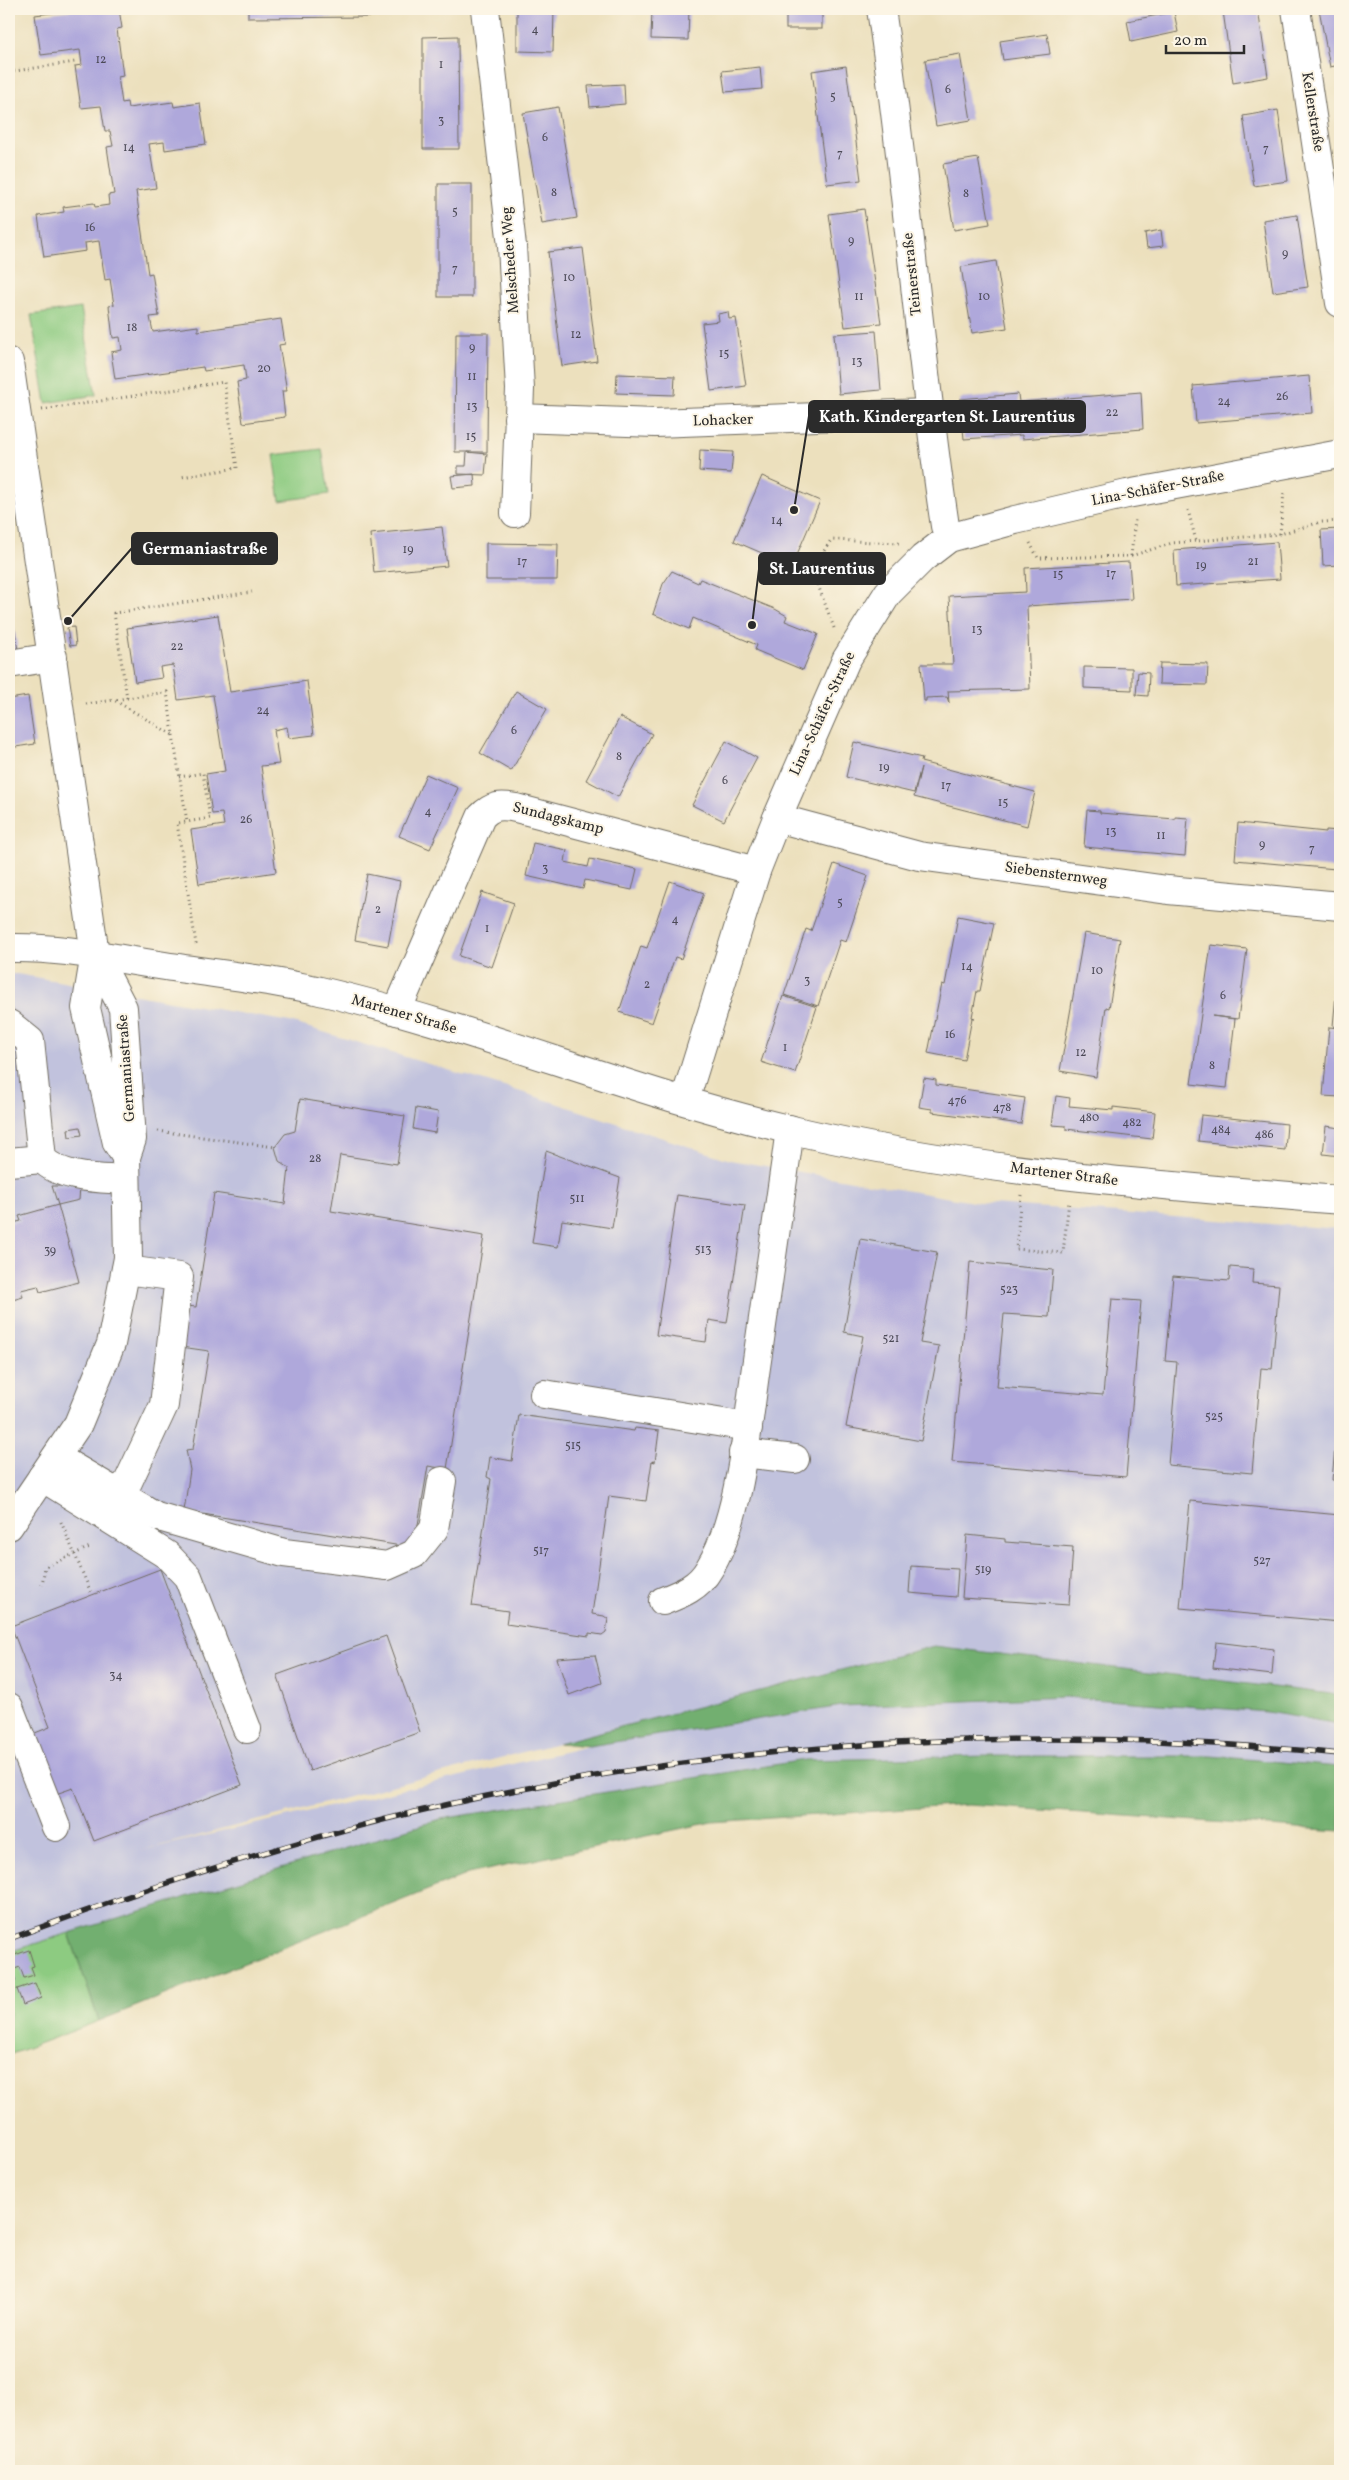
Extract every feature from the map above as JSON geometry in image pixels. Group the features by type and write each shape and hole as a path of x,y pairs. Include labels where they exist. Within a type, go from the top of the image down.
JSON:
{"street":[{"name":"Melscheder Weg","path":"485,9 512,246 520,389 514,513"},
{"name":"Teinerstraße","path":"881,9 912,254 928,413 947,532"},
{"name":"Kellerstraße","path":"1296,9 1340,303"},
{"name":"Germaniastraße","path":"9,362 95,954 86,1008 117,1143 126,1168"},
{"name":"Lohacker","path":"518,418 656,423 928,413"},
{"name":"Lina-Schäfer-Straße","path":"685,1100 756,871 776,818 846,660 888,593 947,532 1127,494 1338,465"},
{"path":"9,664 53,657"},
{"name":"Sundagskamp","path":"397,1011 481,817 488,809 502,805 516,808 756,871"},
{"name":"Siebensternweg","path":"776,818 919,856 1168,890 1340,906"},
{"name":"Martener Straße","path":"9,948 44,948 95,954 318,990 397,1011 685,1100 790,1129 929,1158 1075,1178 1340,1200"},
{"name":"Germaniastraße","path":"9,1526 78,1424 111,1344 128,1258 126,1168 132,1139 123,1008 95,954"},
{"path":"9,1024 30,1041 42,1158 52,1168 88,1177 126,1168"},
{"path":"664,1601 690,1590 708,1571 717,1556 729,1521 744,1454 790,1129"},
{"path":"9,1162 42,1158"},
{"path":"115,1492 127,1484 164,1405 179,1277 126,1270"},
{"path":"544,1394 748,1427"},
{"path":"744,1454 795,1459"},
{"path":"49,1467 115,1492 156,1516 284,1553 387,1566 414,1554 434,1529 442,1481"},
{"path":"49,1467 166,1555 188,1577 247,1729"},
{"path":"9,1707 56,1828"}],"path":[{"path":"9,72 75,62"},
{"path":"39,410 224,382 237,468 181,476"},
{"path":"1338,465 1340,493"},
{"path":"1280,534 1285,485"},
{"path":"1187,505 1196,541"},
{"path":"1131,556 1136,515"},
{"path":"1026,536 1038,558 1131,556 1172,543 1280,534 1321,522 1340,520"},
{"path":"846,660 812,569 831,540 899,543 947,532"},
{"path":"127,698 114,612 252,592"},
{"path":"83,704 167,692 172,735 187,822"},
{"path":"114,700 172,735"},
{"path":"179,777 203,773 210,818 177,824 196,944"},
{"path":"150,1130 276,1147"},
{"path":"1021,1194 1016,1249 1064,1253 1069,1198"},
{"path":"59,1515 92,1595"},
{"path":"42,1585 45,1566 92,1546"}],"shaded area":[{"path":"9,974 290,1022 531,1095 730,1160 979,1203 1340,1229 1340,1695 934,1646 139,1851 589,1746 842,1706 1065,1697 1267,1712 1340,1724 1340,1767 1210,1756 804,1760 441,1819 9,1952"}],"green space":[{"path":"81,308 96,395 46,403 31,315"},
{"path":"322,449 329,494 280,501 273,455"},
{"path":"934,1646 1340,1695 1340,1724 1267,1712 1065,1697 842,1706 589,1746 558,1743"},
{"path":"987,1756 1210,1756 1340,1767 1340,1831 968,1805 712,1822 468,1874 99,2021 69,1933 441,1819 804,1760"},
{"path":"69,1933 99,2021 9,2055 9,1952"}],"building":[{"path":"81,9 119,9 122,28 117,29 123,76 118,77 122,103 127,102 128,108 173,102 174,107 200,103 206,144 165,150 164,142 149,144 156,188 136,191 148,274 152,273 159,316 150,317 153,332 198,326 198,331 281,319 285,344 279,345 287,391 282,391 285,417 243,423 237,382 246,380 244,365 204,371 203,367 115,379 111,352 122,350 120,337 113,338 109,306 114,305 110,279 105,280 99,241 85,243 86,251 44,257 38,216 64,212 63,207 94,203 95,207 109,205 108,195 114,194 107,147 113,146 110,131 105,131 101,106 81,108 75,66 82,65 80,50 41,55 35,15"},
{"path":"248,9 370,9 370,17 248,18"},
{"path":"517,9 554,9 553,52 517,51"},
{"path":"652,9 689,9 688,40 651,39"},
{"path":"786,9 822,9 822,29 786,29"},
{"path":"1258,9 1268,77 1233,83 1223,11"},
{"path":"1319,9 1340,9 1340,65 1330,67"},
{"path":"1174,12 1178,32 1131,42 1127,21"},
{"path":"1047,34 1050,54 1003,60 1000,41"},
{"path":"458,36 459,149 423,149 423,37"},
{"path":"960,54 971,120 936,126 925,60"},
{"path":"846,66 861,180 827,184 812,71"},
{"path":"760,67 762,89 725,92 722,71"},
{"path":"624,84 625,104 590,107 588,86"},
{"path":"558,107 577,218 542,224 523,113"},
{"path":"1278,110 1288,181 1254,186 1243,116"},
{"path":"978,158 990,224 954,230 943,164"},
{"path":"438,184 472,184 472,297 438,297"},
{"path":"864,209 881,323 845,327 829,214"},
{"path":"1297,215 1308,287 1273,292 1263,220"},
{"path":"1161,230 1163,246 1147,248 1145,233"},
{"path":"583,248 597,361 562,366 548,252"},
{"path":"996,261 1007,328 972,333 961,267"},
{"path":"728,312 729,319 736,318 746,386 711,391 702,323 719,321 718,314"},
{"path":"876,331 881,390 839,394 834,334"},
{"path":"456,333 488,333 487,452 455,452"},
{"path":"617,374 675,376 674,395 616,393"},
{"path":"1309,376 1312,413 1196,423 1193,386"},
{"path":"1141,392 1143,429 1022,439 1022,435 964,439 960,399 1018,394 1019,402"},
{"path":"700,450 733,452 731,473 699,471"},
{"path":"467,452 487,454 485,475 458,474 458,466 466,466"},
{"path":"474,474 475,486 453,488 451,476"},
{"path":"762,476 820,501 792,566 734,541"},
{"path":"442,527 447,566 374,573 370,534"},
{"path":"1340,529 1340,565 1323,566 1321,530"},
{"path":"1277,542 1280,579 1176,586 1174,550"},
{"path":"486,543 558,544 557,580 486,580"},
{"path":"1129,562 1132,599 1027,606 1030,689 948,691 949,703 947,697 926,698 926,701 924,701 921,664 953,664 949,596 1026,592 1025,568"},
{"path":"672,571 698,583 700,579 775,609 787,616 785,621 818,634 803,670 755,650 757,645 693,618 689,629 653,614 663,584"},
{"path":"9,596 18,650 9,652"},
{"path":"218,615 230,692 307,681 314,735 289,738 287,727 274,730 279,764 261,766 276,872 199,884 191,830 224,825 222,813 212,814 206,774 225,771 213,695 178,700 173,665 160,667 162,678 135,682 127,628"},
{"path":"74,627 76,645 70,646 67,628"},
{"path":"1160,663 1208,664 1207,685 1159,684"},
{"path":"1084,667 1132,668 1132,690 1084,688"},
{"path":"1138,672 1149,673 1148,696 1136,695"},
{"path":"516,691 547,709 511,771 480,753"},
{"path":"28,696 35,744 9,748 9,699"},
{"path":"620,717 652,734 618,797 586,780"},
{"path":"726,741 757,758 724,821 692,805"},
{"path":"854,742 922,758 921,762 1035,792 1027,826 914,797 921,767 914,793 846,777"},
{"path":"426,774 458,788 430,849 399,836"},
{"path":"9,779 11,779 12,889 9,889"},
{"path":"1087,810 1100,811 1100,813 1175,819 1175,817 1188,818 1185,856 1084,847"},
{"path":"1238,823 1326,832 1326,830 1339,831 1336,869 1235,860"},
{"path":"533,843 567,850 565,862 588,867 590,859 637,869 632,890 585,880 583,889 526,876"},
{"path":"834,864 868,876 846,942 840,940 818,1006 784,995 806,929 811,931"},
{"path":"367,874 400,881 388,946 355,940"},
{"path":"670,881 704,893 681,959 675,957 652,1023 619,1012 641,946 647,948"},
{"path":"482,892 514,903 492,967 459,956"},
{"path":"958,916 994,923 980,991 977,991 972,1017 975,1018 972,1018 964,1060 928,1053 942,984 945,985"},
{"path":"1084,933 1120,939 1109,1008 1106,1007 1096,1077 1060,1071"},
{"path":"1211,945 1247,949 1238,1019 1212,1016 1235,1019 1227,1088 1191,1084"},
{"path":"1340,963 1340,1027 1333,1026"},
{"path":"783,996 817,1007 795,1073 761,1062"},
{"path":"1329,1027 1340,1028 1340,1097 1323,1096"},
{"path":"924,1078 936,1080 936,1085 1025,1098 1021,1124 932,1112 932,1109 919,1107"},
{"path":"1056,1096 1070,1098 1069,1106 1113,1110 1113,1107 1155,1112 1152,1139 1066,1129 1066,1126 1052,1125"},
{"path":"300,1099 405,1116 397,1164 340,1155 331,1211 484,1236 447,1469 428,1466 414,1548 184,1511 190,1470 186,1450 193,1449 209,1351 181,1347 187,1306 196,1307 214,1193 285,1204 289,1168 279,1161 275,1147 285,1134 295,1131"},
{"path":"416,1108 438,1112 435,1133 413,1129"},
{"path":"1201,1115 1287,1124 1285,1150 1198,1141"},
{"path":"1326,1126 1340,1128 1340,1156 1323,1154"},
{"path":"80,1127 82,1135 69,1137 68,1129"},
{"path":"546,1151 620,1178 612,1228 562,1220 558,1247 532,1243"},
{"path":"52,1186 80,1186 79,1200 58,1205"},
{"path":"677,1195 745,1205 727,1323 709,1320 706,1342 656,1335"},
{"path":"58,1205 79,1282 40,1292 38,1286 21,1290 23,1297 9,1301 9,1224 21,1221 19,1216"},
{"path":"860,1239 937,1252 920,1343 939,1346 921,1441 846,1427 863,1336 844,1332"},
{"path":"970,1262 1053,1270 1049,1317 1004,1314 997,1387 1103,1395 1112,1299 1141,1301 1126,1477 952,1462"},
{"path":"1230,1267 1253,1269 1252,1283 1279,1285 1272,1369 1261,1368 1252,1473 1168,1465 1177,1362 1165,1361 1173,1276 1229,1281"},
{"path":"1340,1402 1340,1481 1332,1480"},
{"path":"519,1415 634,1431 635,1428 659,1431 655,1462 652,1461 646,1501 609,1496 592,1614 604,1616 608,1619 606,1632 602,1635 589,1633 589,1636 506,1624 508,1611 472,1606 491,1479 487,1477 490,1457 512,1461"},
{"path":"1190,1501 1340,1515 1340,1622 1180,1608"},
{"path":"967,1535 1005,1539 1005,1542 1073,1547 1069,1605 962,1598"},
{"path":"911,1566 958,1569 956,1597 909,1593"},
{"path":"160,1569 242,1785 94,1841 73,1788 53,1795 30,1735 50,1727 11,1626"},
{"path":"386,1636 420,1732 310,1771 277,1675"},
{"path":"1216,1642 1274,1649 1272,1675 1213,1668"},
{"path":"595,1655 602,1683 569,1695 557,1658"},
{"path":"29,1950 34,1966 31,1967 34,1975 24,1978 20,1967 12,1970 16,1981 9,1984 9,1957"},
{"path":"35,1983 41,1998 23,2005 17,1989"}],"railway":[{"path":"9,1939 70,1916 195,1874 258,1854 384,1819 512,1791 718,1758 821,1748 924,1742 1028,1739 1132,1740 1236,1745 1340,1754"}],"place":[{"name":"Kath. Kindergarten St. Laurentius","path":"794,510"},
{"name":"Germaniastraße","path":"68,621"},
{"name":"St. Laurentius","path":"752,625"}]}
